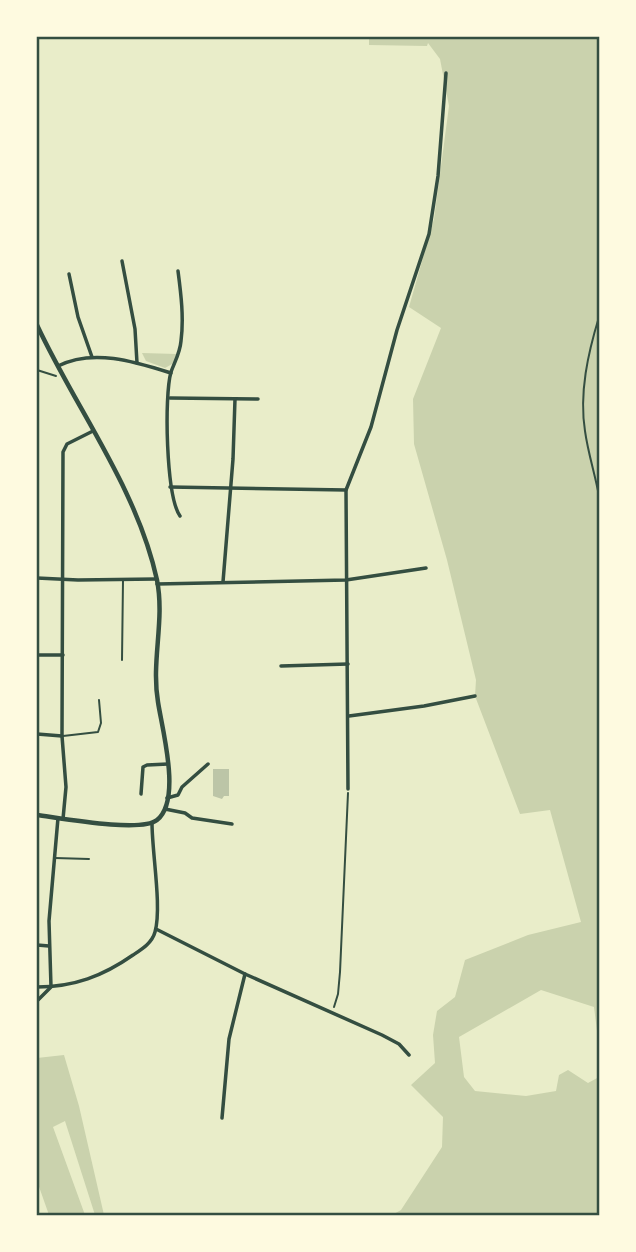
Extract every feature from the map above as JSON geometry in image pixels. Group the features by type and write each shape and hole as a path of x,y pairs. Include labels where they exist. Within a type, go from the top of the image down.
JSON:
{"street":[{"path":"348,789 346,491 373,421 397,330 429,234 438,176 446,73"},
{"path":"122,261 135,329 137,363"},
{"path":"178,271 182,336 179,356 171,373 168,442 170,487 175,510 180,516"},
{"path":"69,274 78,317 92,357"},
{"path":"37,325 135,515 157,581 160,615 156,688 168,764 165,809 152,823 135,826 37,815"},
{"path":"58,366 73,359 92,357 137,363 171,373"},
{"path":"170,398 258,400"},
{"path":"223,582 235,399"},
{"path":"37,1001 51,987 49,946 54,858 66,788 62,736 63,452 67,444 93,431"},
{"path":"170,487 346,491"},
{"path":"37,578 223,582 346,580 426,568"},
{"path":"37,654 63,655"},
{"path":"281,666 348,664"},
{"path":"349,716 475,696"},
{"path":"37,734 62,736"},
{"path":"141,794 143,767 168,764"},
{"path":"167,798 177,795 182,787 208,764"},
{"path":"165,809 185,813 192,818 232,824"},
{"path":"37,987 83,981 107,973 149,943 156,929 152,823"},
{"path":"156,929 245,974 394,1041 409,1055"},
{"path":"37,946 49,946"},
{"path":"222,1118 229,1039 245,974"}],"lane":[{"path":"122,660 123,580"},
{"path":"62,736 99,732 99,700"},
{"path":"54,858 89,859"}],"path":[{"path":"599,317 586,372 583,400 585,430 599,496"},
{"path":"37,370 54,376 62,373"},
{"path":"330,1013 338,994 348,789"}],"green space":[{"path":"369,37 599,37 599,1047 594,1007 541,990 459,1037 464,1077 475,1091 526,1096 556,1091 559,1075 568,1070 588,1083 599,1077 599,1215 392,1215 401,1210 442,1147 443,1117 411,1085 435,1063 433,1035 437,1011 455,997 465,960 528,935 581,922 550,810 520,814 475,696 476,680 447,560 414,444 413,399 441,328 409,307 434,219 449,106 440,59 428,43 427,46 369,45"},
{"path":"142,353 177,354 174,363 165,368 146,361"},
{"path":"64,1055 79,1106 104,1215 95,1215 65,1121 53,1127 85,1215 49,1215 37,1181 37,1058"}],"building":[{"path":"213,769 229,769 229,796 222,799 213,796"}]}
